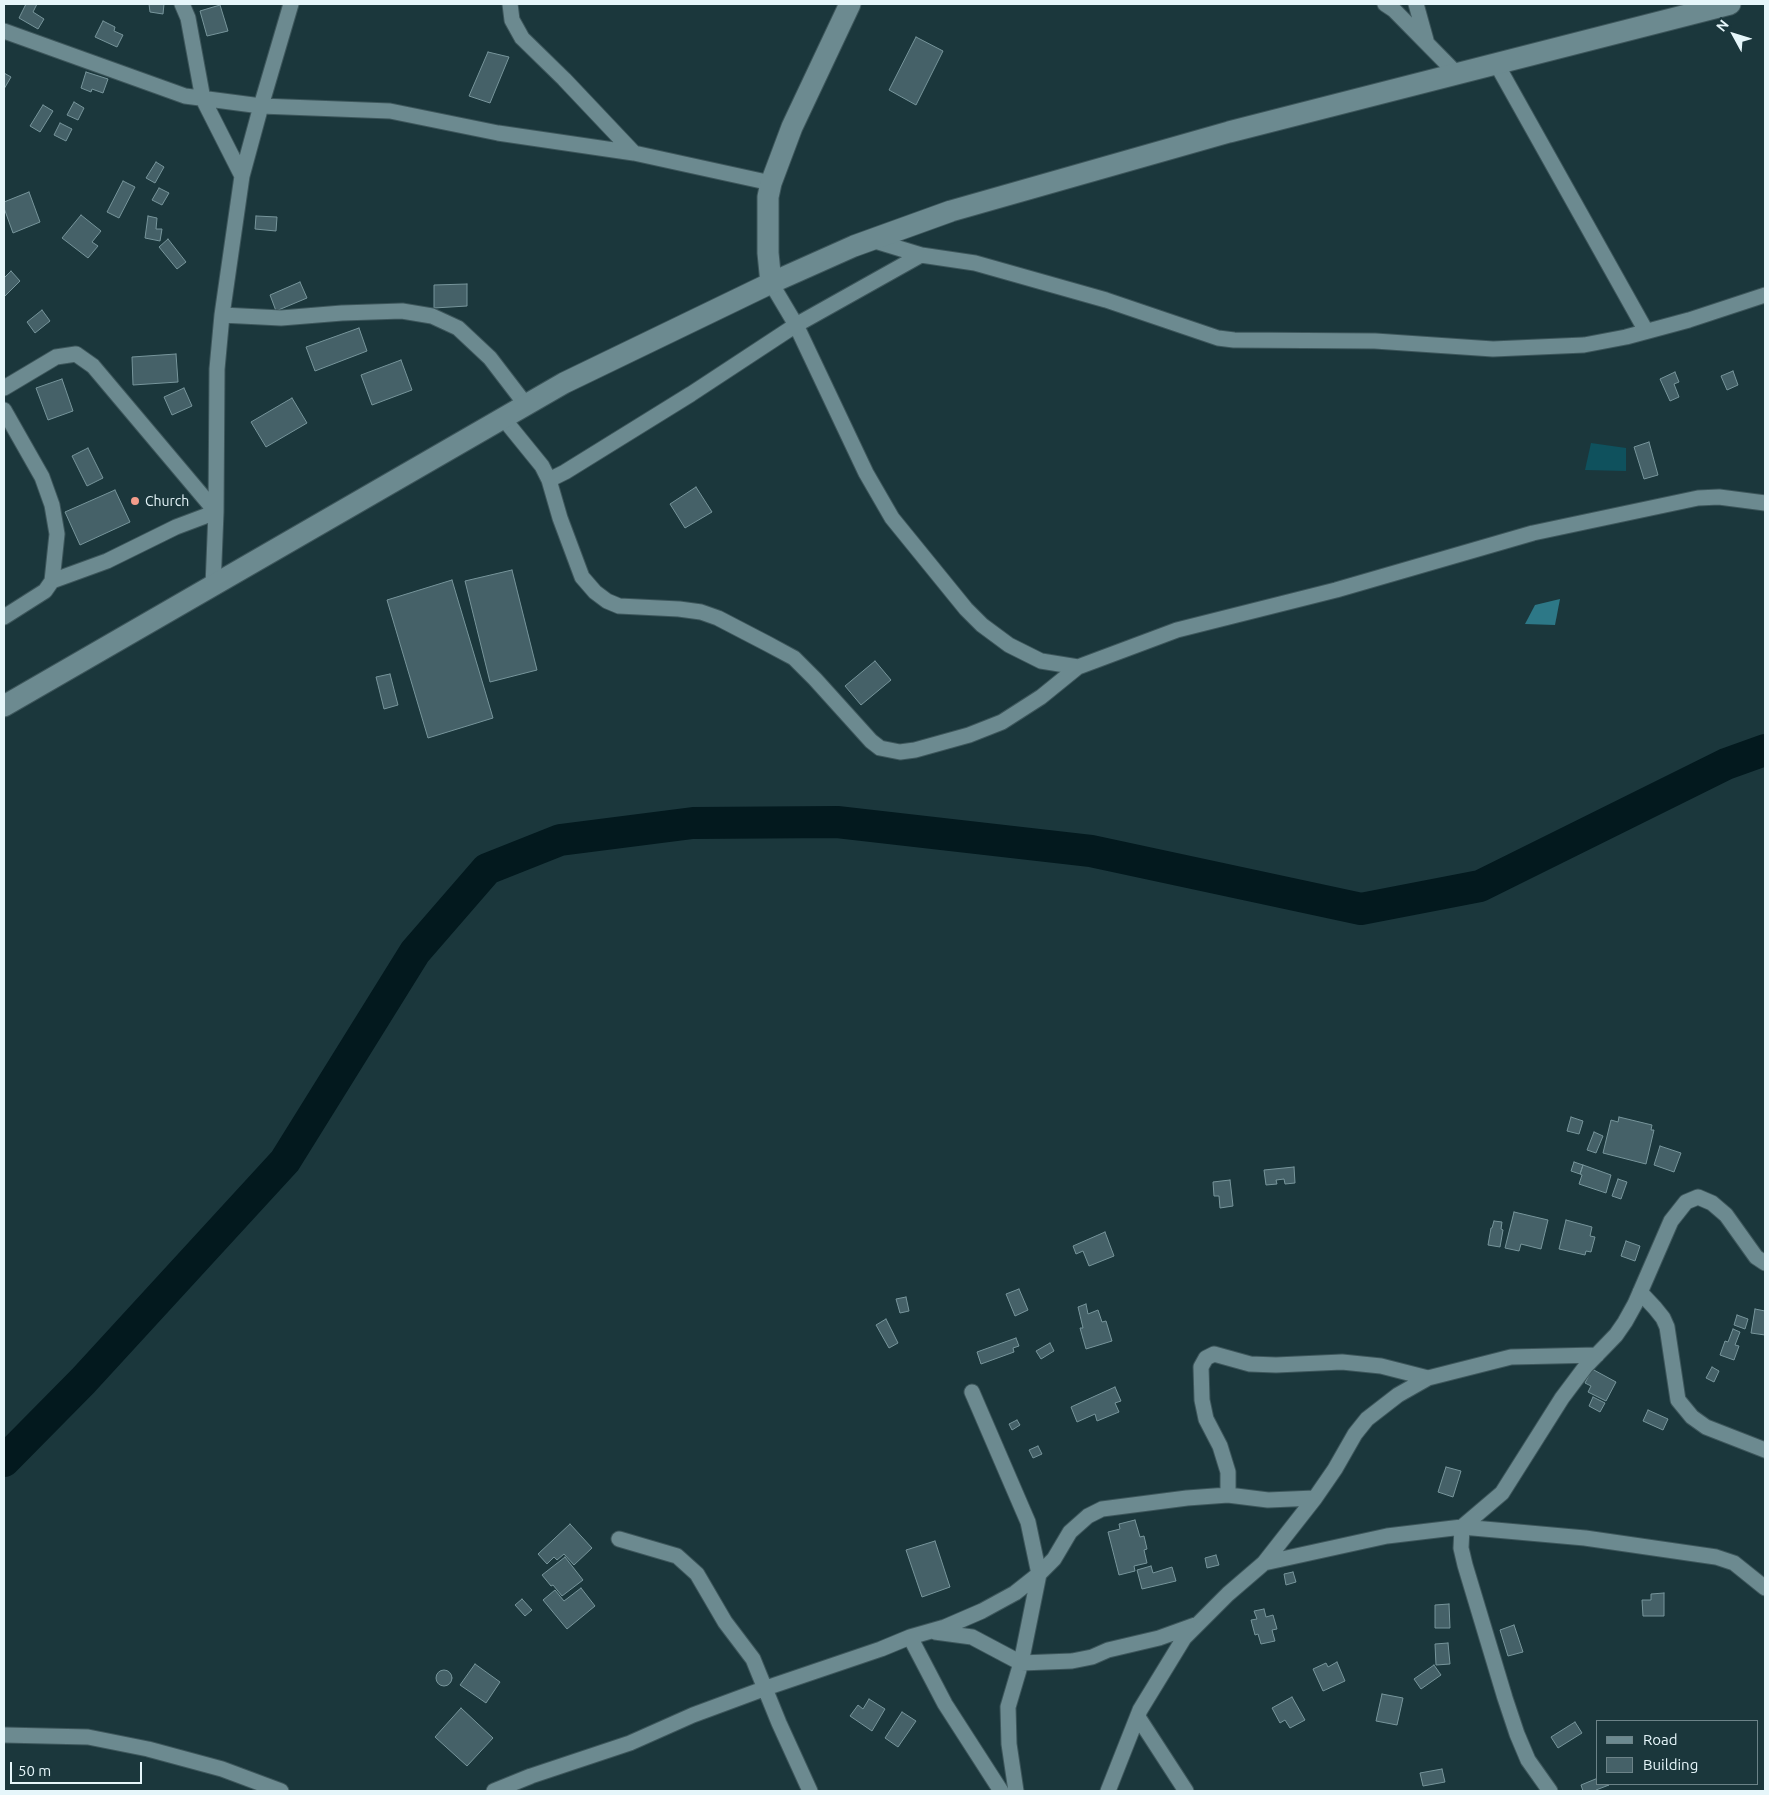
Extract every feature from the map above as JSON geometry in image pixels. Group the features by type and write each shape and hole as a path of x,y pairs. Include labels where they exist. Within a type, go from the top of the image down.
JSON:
{"street":[{"path":"182,4 188,18 204,99 242,176"},
{"path":"213,586 216,512 217,370 222,315 242,176 291,4"},
{"path":"510,4 512,20 522,38 634,153"},
{"path":"850,4 792,127 771,183 768,197 768,252 771,283 796,325 866,473 888,510 966,609 982,625 1009,644 1041,661 1078,667"},
{"path":"1385,4 1394,10 1426,41 1457,74"},
{"path":"1416,4 1426,41"},
{"path":"4,706 564,383 771,283 872,240 951,210 1229,132 1730,4"},
{"path":"4,31 185,96 261,106 390,111 498,133 634,153 771,183"},
{"path":"1496,63 1646,331"},
{"path":"872,240 921,255 975,263 1106,300 1218,338 1234,340 1376,341 1493,349 1584,345 1626,337 1689,320 1765,295"},
{"path":"549,480 682,400 796,325 921,255"},
{"path":"222,315 282,318 402,311 432,316 458,328 483,352 526,405"},
{"path":"4,388 56,357 76,354 93,366 216,512"},
{"path":"4,410 42,477 52,505 57,534 52,581"},
{"path":"502,418 542,466 549,480 560,518 582,577 595,592 618,606 680,609 700,612 718,618 768,644 794,658 871,742 880,748 900,752 915,750 969,735 1002,722 1041,697 1078,667 1177,630 1336,590 1533,533 1698,498 1719,497 1765,503"},
{"path":"4,617 44,591 52,581 107,561 176,528 216,512"},
{"path":"1550,1791 1528,1760 1508,1707 1465,1565 1461,1548 1462,1527 1502,1493 1562,1398 1586,1366 1626,1322 1671,1221 1686,1202 1698,1197 1712,1204 1726,1215 1756,1257 1765,1263"},
{"path":"1640,1292 1663,1318 1667,1327 1678,1400 1692,1417 1706,1427 1765,1450"},
{"path":"1228,1495 1226,1463 1220,1446 1206,1419 1202,1400 1201,1367 1206,1358 1214,1354 1250,1364 1276,1365 1342,1362 1381,1366 1428,1378"},
{"path":"1108,1791 1138,1716 1158,1679 1184,1638 1228,1594 1264,1563 1315,1498 1335,1469 1355,1434 1367,1419 1398,1395 1428,1378 1511,1357 1597,1355"},
{"path":"972,1392 1028,1522 1038,1574 1021,1663 1008,1707 1009,1744 1016,1791"},
{"path":"494,1791 531,1776 630,1743 693,1715 766,1688 881,1649 910,1637 945,1627 982,1611 1015,1593 1038,1574 1054,1559 1070,1532 1088,1516 1102,1509 1187,1498 1228,1495 1268,1500 1315,1498"},
{"path":"1264,1563 1387,1536 1462,1527 1585,1538 1716,1557 1734,1563 1765,1588"},
{"path":"618,1539 677,1556 697,1574 725,1622 753,1659 779,1723 810,1791"},
{"path":"931,1631 972,1638 1021,1663 1072,1661 1092,1657 1108,1650 1159,1638 1196,1624"},
{"path":"910,1637 945,1704 1001,1791"},
{"path":"1138,1716 1186,1791"},
{"path":"4,1736 88,1737 148,1749 222,1768 281,1791"}],"shaded area":[{"path":"1591,443 1626,448 1626,471 1585,470"},
{"path":"1560,599 1555,625 1525,624 1535,605"}],"building":[{"path":"26,4 37,4 33,12 44,19 38,29 19,18"},
{"path":"149,4 164,4 163,14 150,12"},
{"path":"220,5 228,31 207,36 200,11"},
{"path":"103,21 115,27 114,31 123,35 117,47 95,37"},
{"path":"916,37 943,51 916,105 889,90"},
{"path":"488,52 509,57 490,103 469,96"},
{"path":"86,72 108,79 103,93 92,89 91,92 81,88"},
{"path":"4,73 11,77 4,89"},
{"path":"74,102 84,108 78,120 67,115"},
{"path":"43,105 53,111 40,132 30,126"},
{"path":"60,123 72,129 66,141 54,135"},
{"path":"156,162 164,167 155,183 146,178"},
{"path":"123,181 135,187 119,218 107,212"},
{"path":"159,188 169,193 162,205 152,200"},
{"path":"29,192 40,222 13,233 4,208 4,202"},
{"path":"81,215 101,231 92,242 98,246 88,258 62,238"},
{"path":"148,216 157,218 156,229 162,229 160,241 145,238"},
{"path":"256,216 277,217 276,231 255,229"},
{"path":"168,239 186,262 177,269 159,247"},
{"path":"11,271 20,281 4,297 4,278"},
{"path":"300,282 307,298 276,311 270,295"},
{"path":"467,284 467,306 434,308 434,285"},
{"path":"42,310 50,321 35,333 27,322"},
{"path":"359,328 367,351 315,371 306,347"},
{"path":"176,354 178,382 133,385 132,357"},
{"path":"401,360 412,390 372,405 361,375"},
{"path":"1733,371 1738,385 1727,390 1721,376"},
{"path":"1675,372 1679,382 1674,384 1679,397 1670,401 1660,379"},
{"path":"62,379 73,411 48,420 36,388"},
{"path":"184,388 192,406 172,415 164,397"},
{"path":"292,398 307,423 266,447 251,422"},
{"path":"1649,442 1658,475 1644,479 1634,447"},
{"path":"88,448 103,478 87,486 72,456"},
{"path":"696,487 712,512 685,528 670,504"},
{"path":"115,490 130,522 80,545 65,512"},
{"path":"512,570 537,670 490,682 465,581"},
{"path":"452,580 493,718 428,738 387,600"},
{"path":"875,661 891,680 861,705 845,686"},
{"path":"390,674 398,705 384,709 376,677"},
{"path":"1571,1117 1583,1121 1579,1134 1567,1131"},
{"path":"1619,1117 1652,1125 1651,1130 1654,1130 1646,1164 1603,1153 1611,1120 1618,1122"},
{"path":"1594,1132 1603,1136 1596,1153 1587,1150"},
{"path":"1660,1146 1681,1153 1674,1172 1654,1165"},
{"path":"1574,1162 1583,1165 1580,1174 1571,1171"},
{"path":"1583,1165 1611,1175 1606,1193 1579,1184"},
{"path":"1294,1167 1295,1183 1285,1184 1284,1179 1276,1180 1277,1184 1266,1185 1264,1170"},
{"path":"1618,1179 1627,1182 1621,1199 1612,1196"},
{"path":"1230,1180 1233,1206 1220,1208 1219,1196 1214,1196 1213,1182"},
{"path":"1514,1212 1548,1220 1541,1249 1521,1244 1519,1251 1505,1248"},
{"path":"1566,1220 1592,1227 1590,1236 1595,1237 1591,1252 1586,1251 1585,1255 1559,1249"},
{"path":"1494,1221 1502,1222 1501,1229 1503,1230 1500,1247 1488,1245"},
{"path":"1105,1232 1114,1256 1089,1266 1083,1251 1076,1254 1073,1246"},
{"path":"1626,1241 1640,1246 1635,1261 1621,1256"},
{"path":"1019,1289 1028,1310 1015,1316 1006,1294"},
{"path":"906,1297 909,1311 900,1313 896,1299"},
{"path":"1086,1304 1088,1314 1098,1310 1102,1322 1106,1321 1112,1341 1086,1349 1080,1328 1083,1328 1078,1307"},
{"path":"1755,1309 1765,1311 1765,1335 1751,1333"},
{"path":"1737,1315 1748,1319 1745,1329 1734,1325"},
{"path":"886,1319 898,1343 889,1348 876,1325"},
{"path":"1733,1329 1740,1332 1735,1345 1739,1346 1734,1360 1720,1355 1725,1341 1728,1342"},
{"path":"1016,1338 1019,1346 1013,1348 1014,1352 981,1364 977,1352"},
{"path":"1050,1343 1054,1351 1041,1359 1036,1351"},
{"path":"1712,1367 1719,1371 1714,1382 1706,1378"},
{"path":"1592,1369 1616,1382 1606,1401 1588,1392 1591,1386 1585,1383"},
{"path":"1115,1387 1121,1401 1115,1403 1119,1412 1097,1421 1095,1414 1077,1422 1071,1407"},
{"path":"1593,1397 1605,1403 1600,1412 1589,1406"},
{"path":"1648,1410 1668,1419 1663,1430 1643,1421"},
{"path":"1017,1420 1020,1425 1012,1430 1009,1424"},
{"path":"1038,1446 1042,1454 1033,1458 1029,1450"},
{"path":"1446,1467 1461,1471 1453,1497 1438,1492"},
{"path":"1135,1520 1140,1537 1144,1536 1147,1549 1144,1550 1147,1563 1134,1566 1135,1571 1119,1575 1108,1532 1120,1529 1119,1524"},
{"path":"570,1524 592,1548 574,1565 564,1554 557,1560 554,1557 547,1564 538,1554"},
{"path":"935,1541 950,1587 922,1597 906,1550"},
{"path":"1216,1555 1219,1565 1207,1568 1205,1558"},
{"path":"565,1557 583,1580 562,1596 542,1575"},
{"path":"1151,1566 1153,1573 1172,1567 1176,1581 1142,1589 1137,1570"},
{"path":"1293,1572 1296,1582 1286,1585 1284,1574"},
{"path":"581,1588 595,1606 567,1629 543,1600 555,1590 564,1601"},
{"path":"1664,1593 1664,1616 1643,1616 1642,1600 1651,1600 1651,1594"},
{"path":"522,1599 532,1610 525,1616 515,1605"},
{"path":"1449,1604 1450,1628 1435,1628 1435,1605"},
{"path":"1264,1609 1266,1617 1273,1615 1277,1629 1272,1630 1275,1641 1261,1644 1258,1634 1255,1635 1251,1620 1257,1619 1254,1611"},
{"path":"1514,1625 1523,1652 1508,1656 1500,1630"},
{"path":"1448,1643 1450,1664 1436,1665 1435,1644"},
{"path":"1337,1662 1345,1681 1323,1691 1313,1669 1326,1663 1328,1667"},
{"path":"475,1664 500,1682 486,1703 460,1685"},
{"path":"1434,1665 1441,1675 1421,1689 1414,1679"},
{"path":"444,1670 452,1678 444,1686 436,1678"},
{"path":"1382,1694 1403,1698 1397,1725 1376,1721"},
{"path":"1292,1697 1305,1720 1290,1728 1285,1720 1280,1723 1272,1708"},
{"path":"869,1699 885,1709 872,1731 850,1716 858,1705 863,1709"},
{"path":"461,1708 493,1738 467,1766 435,1737"},
{"path":"902,1712 916,1721 898,1747 885,1738"},
{"path":"1575,1722 1582,1733 1558,1748 1551,1737"},
{"path":"1442,1769 1445,1782 1423,1786 1420,1773"},
{"path":"1596,1779 1596,1785 1609,1785 1597,1791 1583,1791 1581,1785"}],"waterway":[{"path":"4,1461 83,1381 285,1161 415,952 487,869 560,840 693,823 837,822 1091,851 1361,909 1480,886 1726,764 1765,750"}],"place":[{"name":"Church","path":"135,501"}]}
